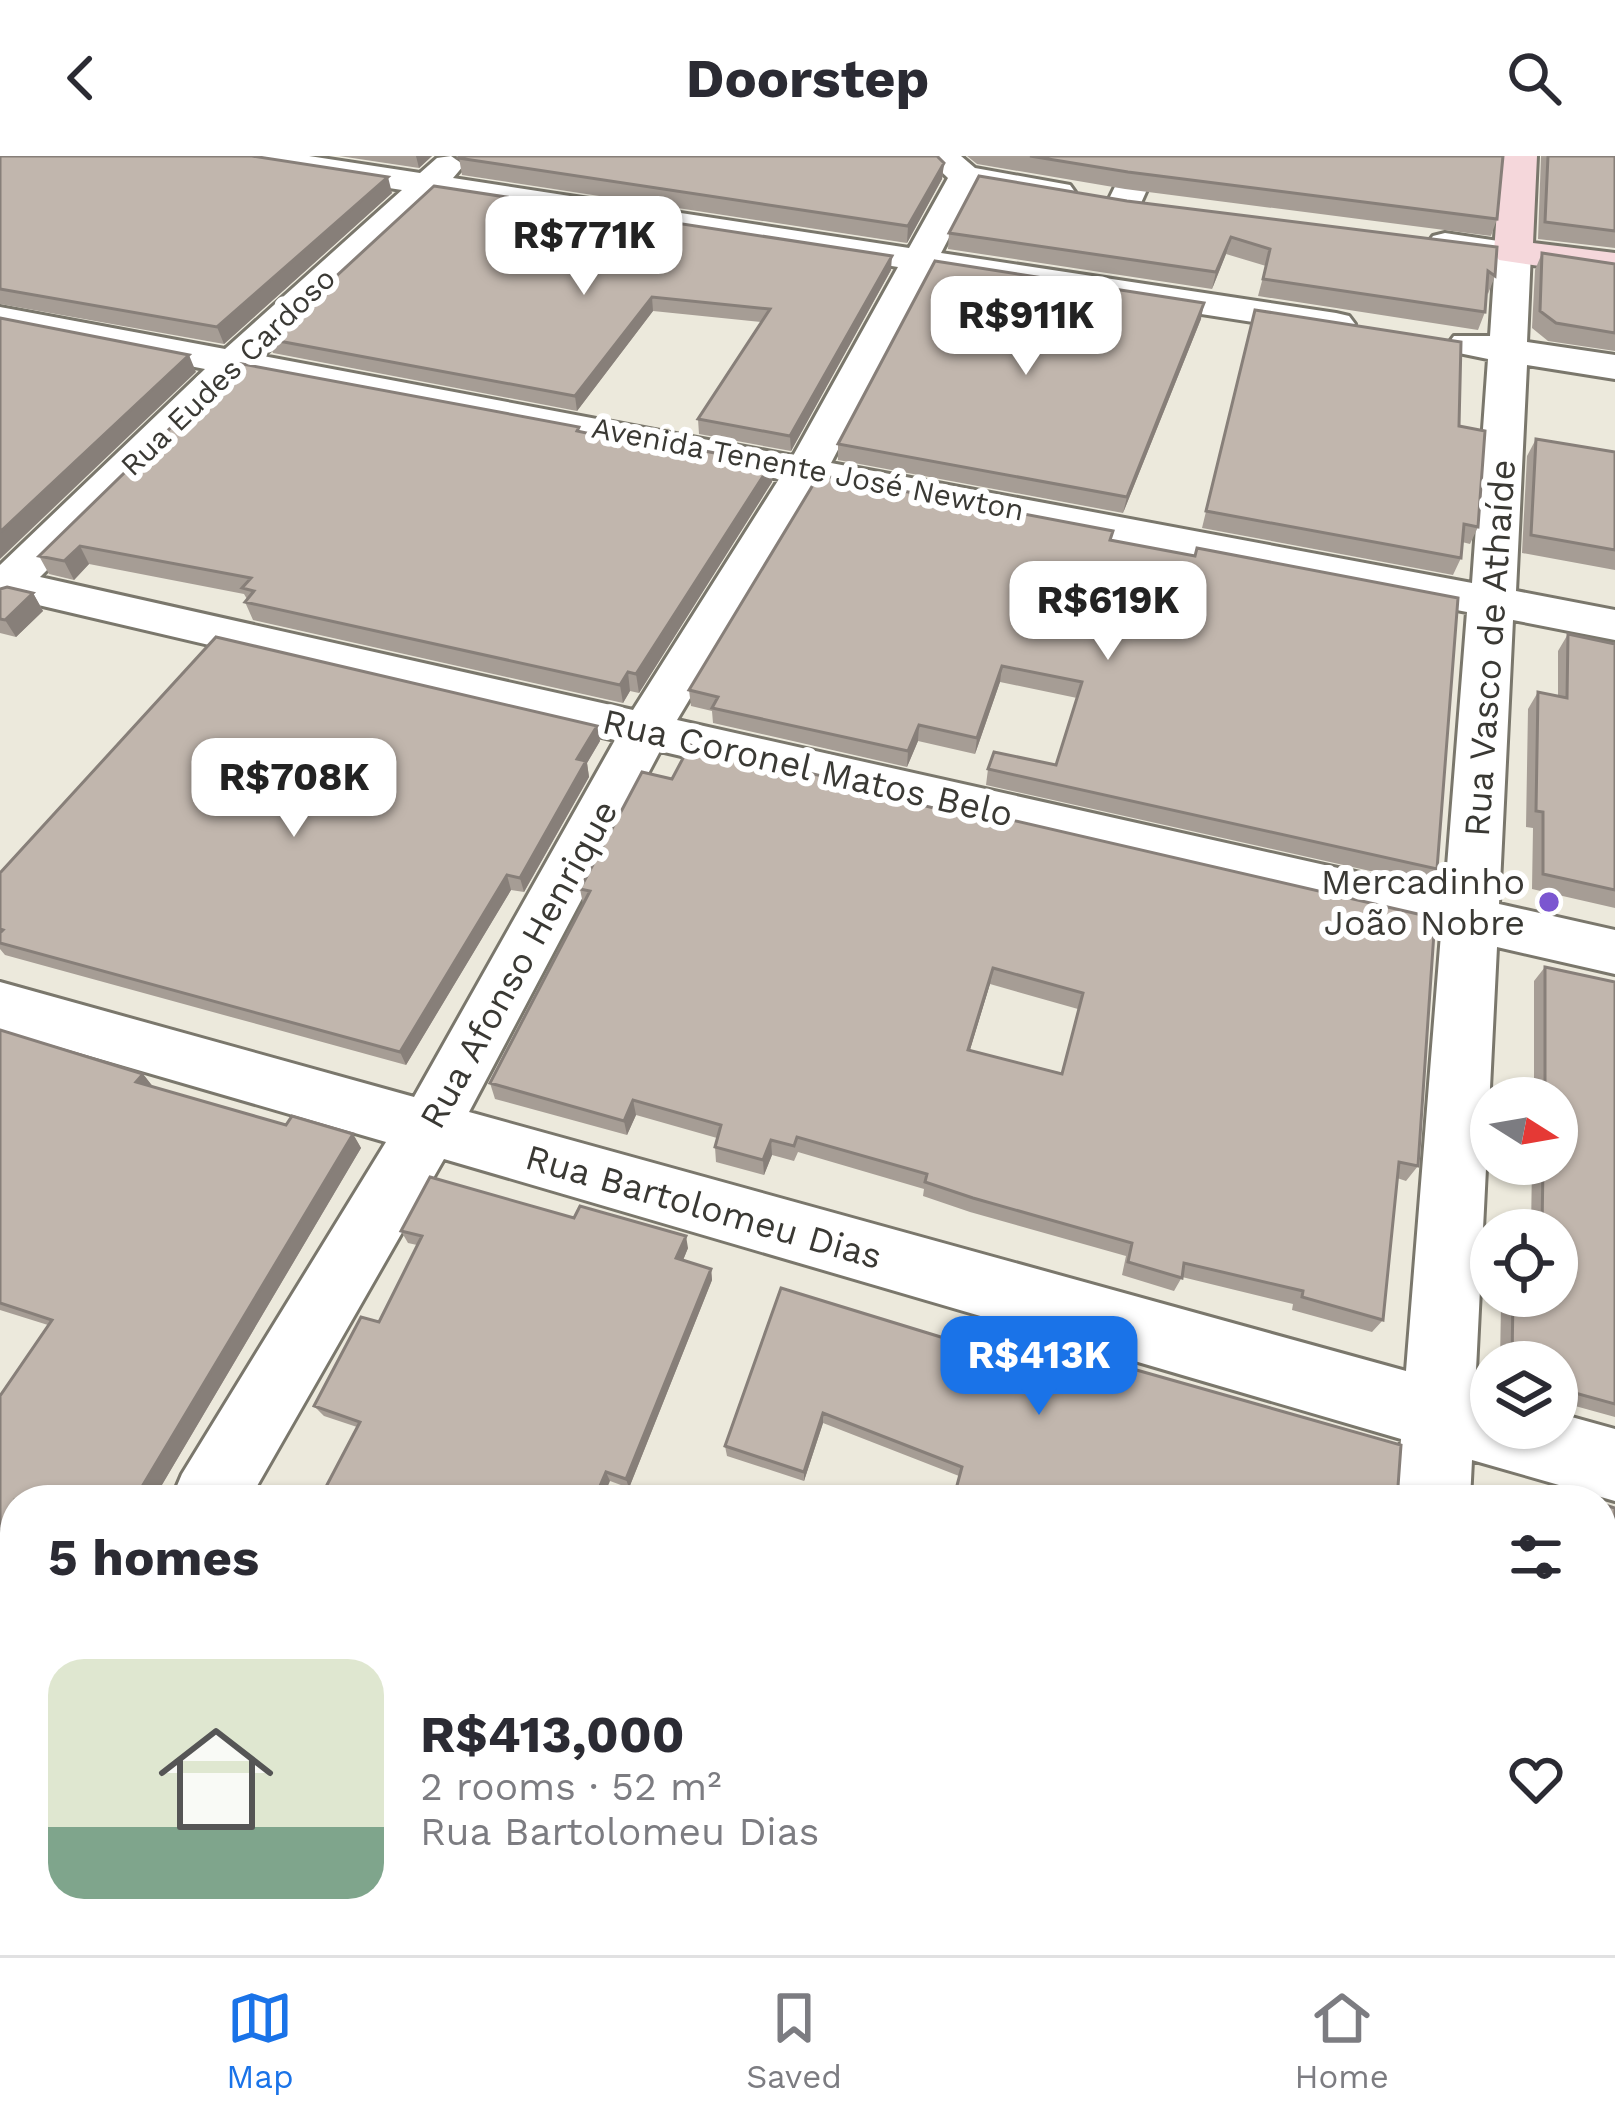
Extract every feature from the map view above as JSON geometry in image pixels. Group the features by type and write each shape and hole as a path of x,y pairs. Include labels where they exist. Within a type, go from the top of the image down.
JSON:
{"street":[{"path":"246,156 1365,328"},
{"name":"Rua Eudes Cardoso","path":"2,586 248,349 458,156"},
{"path":"1124,203 1145,156"},
{"name":"Rua Vasco de Athaíde","path":"1434,1485 1519,156"},
{"path":"953,166 1124,203 1170,208"},
{"name":"Rua Afonso Henrique","path":"217,1485 429,1128 646,730 813,456 918,258 953,166"},
{"path":"1422,240 1615,265"},
{"name":"Avenida Tenente José Newton","path":"0,292 248,349 1494,585 1615,625"},
{"name":"Avenida Tenente José Newton","path":"0,318 248,349"},
{"path":"1436,339 1615,367"},
{"name":"Avenida Tenente José Newton","path":"1494,585 1615,590"},
{"name":"Rua Coronel Matos Belo","path":"2,586 1615,952"},
{"name":"Rua Bartolomeu Dias","path":"0,1006 1615,1465"}],"building":[{"path":"0,156 252,156 388,177 217,327 0,289"},
{"path":"460,156 937,156 944,163 908,226"},
{"path":"1030,156 1503,156 1497,219"},
{"path":"1548,156 1615,156 1615,231 1545,222"},
{"path":"979,176 1127,201 1497,247 1495,276 1488,271 1485,312 1263,279 1270,249 1231,237 1216,272 949,233"},
{"path":"434,186 892,256 790,436 698,419 770,309 652,297 575,396 268,339"},
{"path":"1542,253 1615,264 1615,333 1556,323 1540,311"},
{"path":"935,261 1204,303 1127,497 838,444"},
{"path":"1255,310 1461,342 1459,426 1485,431 1478,527 1464,524 1461,558 1206,511"},
{"path":"0,318 189,355 0,532"},
{"path":"237,363 579,427 577,431 670,451 674,445 771,464 636,674 628,672 620,685 245,602 254,591 242,588 251,578 80,546 64,561 39,556"},
{"path":"1536,439 1615,452 1615,550 1531,535"},
{"path":"819,475 1113,531 1110,540 1195,556 1197,548 1458,598 1437,869 988,769 994,752 1056,765 1082,682 1002,666 977,738 919,725 908,751 712,708 718,697 689,690"},
{"path":"0,589 33,593 5,620 0,619"},
{"path":"1568,634 1615,644 1615,890 1543,874 1543,812 1536,811 1538,692 1567,698"},
{"path":"216,637 597,726 577,759 586,761 520,878 507,875 400,1052 0,943 0,873"},
{"path":"690,745 890,792 888,797 971,817 973,811 1435,918 1418,1166 1399,1162 1383,1320 1302,1297 1303,1291 1184,1263 1182,1278 1128,1262 1132,1243 973,1198 925,1182 927,1174 797,1137 794,1146 771,1140 763,1160 715,1147 721,1125 633,1100 624,1121 490,1083 590,891 580,889 642,772 672,779","holes":["993,968 1083,993 1062,1074 968,1050"]},
{"path":"1545,967 1615,982 1615,1404 1578,1394 1578,1341 1512,1341 1513,1317 1578,1317 1578,1209 1542,1209 1543,1185 1578,1185 1578,1077 1545,1077"},
{"path":"0,1030 143,1074 136,1082 286,1125 292,1116 353,1134 143,1485 0,1485 0,1396 52,1320 0,1303"},
{"path":"430,1177 574,1218 580,1206 686,1236 676,1258 711,1269 626,1479 606,1472 600,1485 327,1485 360,1422 314,1406 361,1317 379,1322 422,1236 401,1231"},
{"path":"781,1288 993,1353 999,1331 1401,1445 1398,1485 957,1485 962,1467 823,1413 804,1472 725,1446"}],"place":[{"name":"Mercadinho João Nobre","path":"1549,902"}]}
